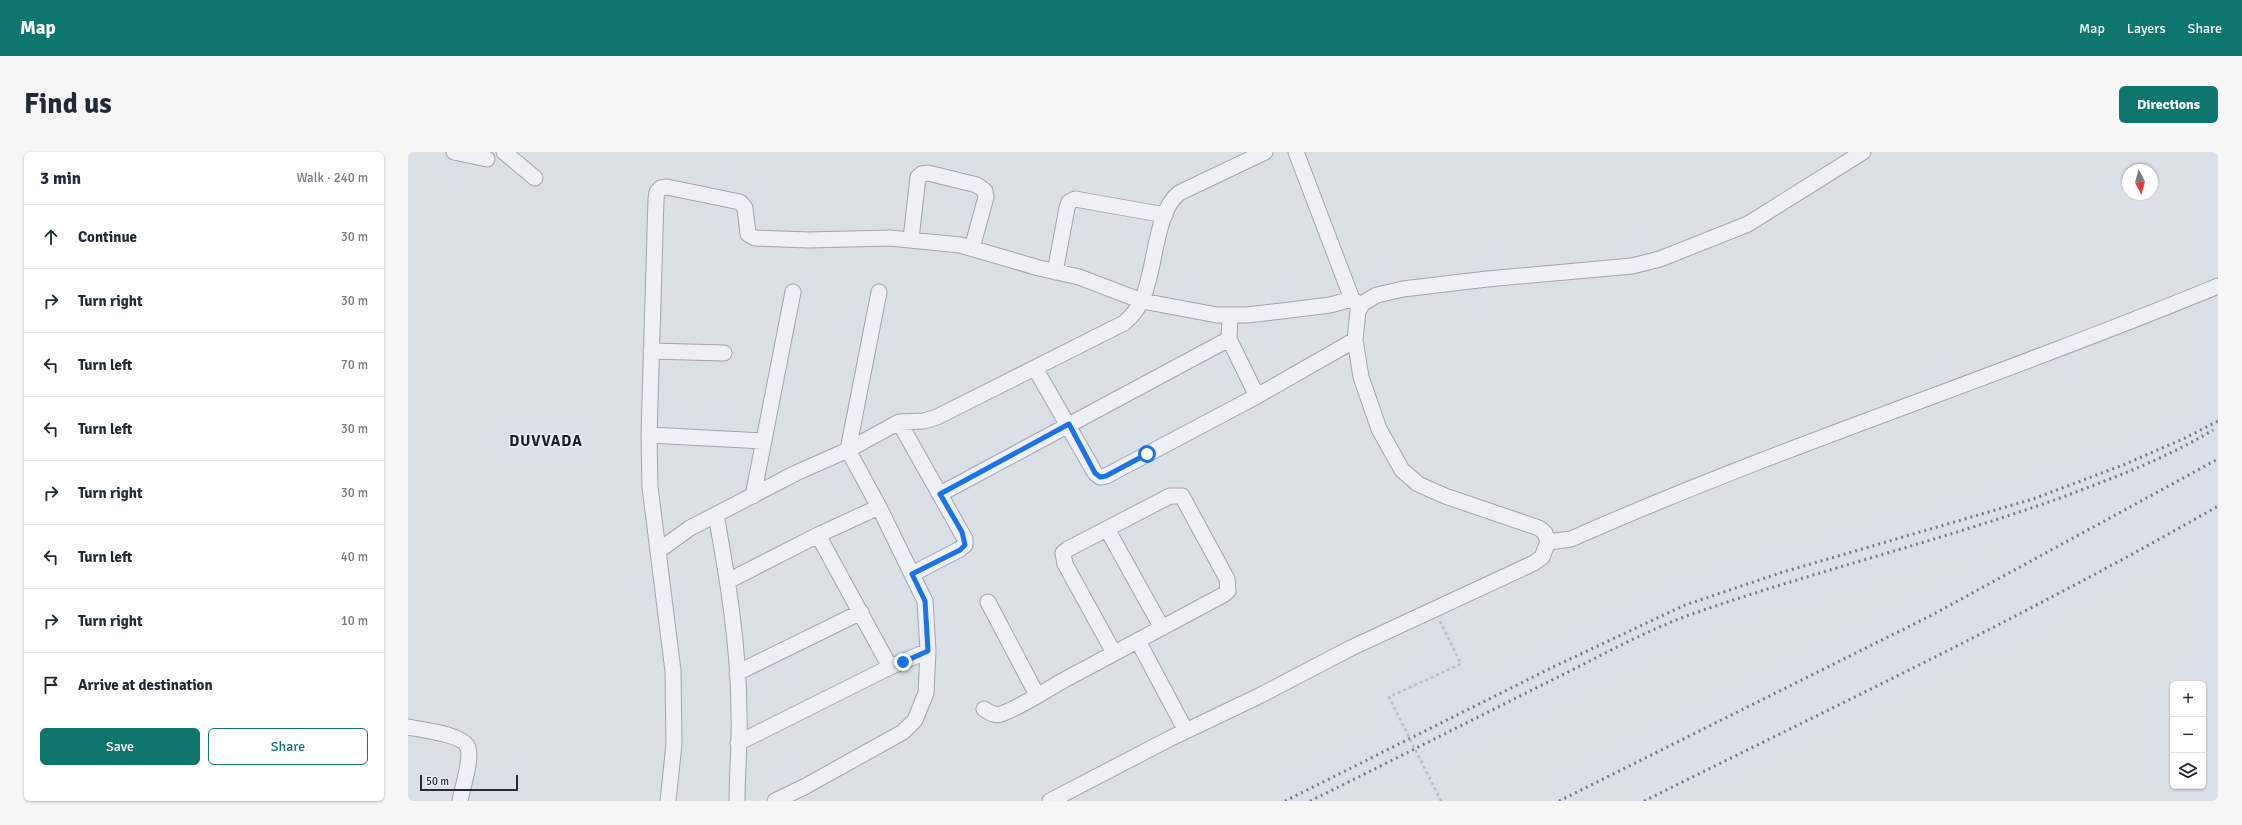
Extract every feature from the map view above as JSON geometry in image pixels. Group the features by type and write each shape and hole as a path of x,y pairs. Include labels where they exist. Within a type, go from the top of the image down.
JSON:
{"street":[{"path":"454,152 487,159"},
{"path":"504,152 535,178"},
{"path":"658,551 690,528 848,450 899,422 924,421 937,417 1124,323 1142,301 1164,215 1172,198 1179,193 1265,152"},
{"path":"1050,801 1186,731 1434,609 1534,563 1542,557 1548,542 1545,533 1539,528 1445,496 1418,484 1402,470 1379,429 1361,377 1355,340 1358,311 1356,303 1296,152"},
{"path":"668,801 674,744 673,671 650,487 649,435 656,199 657,192 661,188 667,187 740,202 745,208 748,234 755,238 911,239 972,248 1055,272 1079,277 1142,301 1230,316 1356,303 1377,295 1403,289 1487,278 1626,267 1660,259 1748,224 1863,152"},
{"path":"911,239 918,178 928,173 977,185 985,191 986,197 972,248"},
{"path":"1055,272 1066,208 1069,202 1075,199 1164,215"},
{"path":"1548,542 1570,539 1725,473 2096,334 2218,286"},
{"path":"753,496 793,292"},
{"path":"775,801 804,787 903,732 915,720 926,693 928,651 925,601 879,507 848,450 879,292"},
{"path":"1230,316 1229,339 1257,396"},
{"path":"940,494 1229,339"},
{"path":"1035,368 1069,424 1095,473 1100,477 1106,476 1257,396 1355,340"},
{"path":"651,351 724,353"},
{"path":"899,422 962,532 965,545 960,550 912,574"},
{"path":"649,435 764,442"},
{"path":"984,709 990,713 1001,714 1162,628 1228,591 1227,579 1182,496 1170,496 1063,553 1063,558 1114,653"},
{"path":"728,581 818,535 879,507"},
{"path":"716,515 728,581 736,673 739,716 737,801"},
{"path":"1106,529 1162,628"},
{"path":"818,535 890,667"},
{"path":"988,602 1037,695"},
{"path":"736,673 860,612"},
{"path":"1138,641 1186,731"},
{"path":"738,743 890,667 928,651"},
{"path":"408,727 456,737 465,742 468,748 468,757 460,801"}],"path":[{"path":"1434,609 1461,664 1389,697 1441,801"}],"railway":[{"path":"1285,801 1555,666 1685,605 1780,573 2033,499 2123,465 2183,439 2218,421"},
{"path":"1310,801 1659,627 1695,613 1786,583 2015,514 2060,498 2157,459 2213,430"},
{"path":"1559,801 1932,615 2218,459"},
{"path":"1644,801 2006,621 2077,584 2218,506"}],"district":[{"name":"DUVVADA","path":"546,441"}],"route":[{"path":"903,662 928,651 928,625 925,601 912,574 960,550 965,545 965,539 962,532 940,494 1069,424 1095,473 1100,477 1106,476 1147,454"}]}
